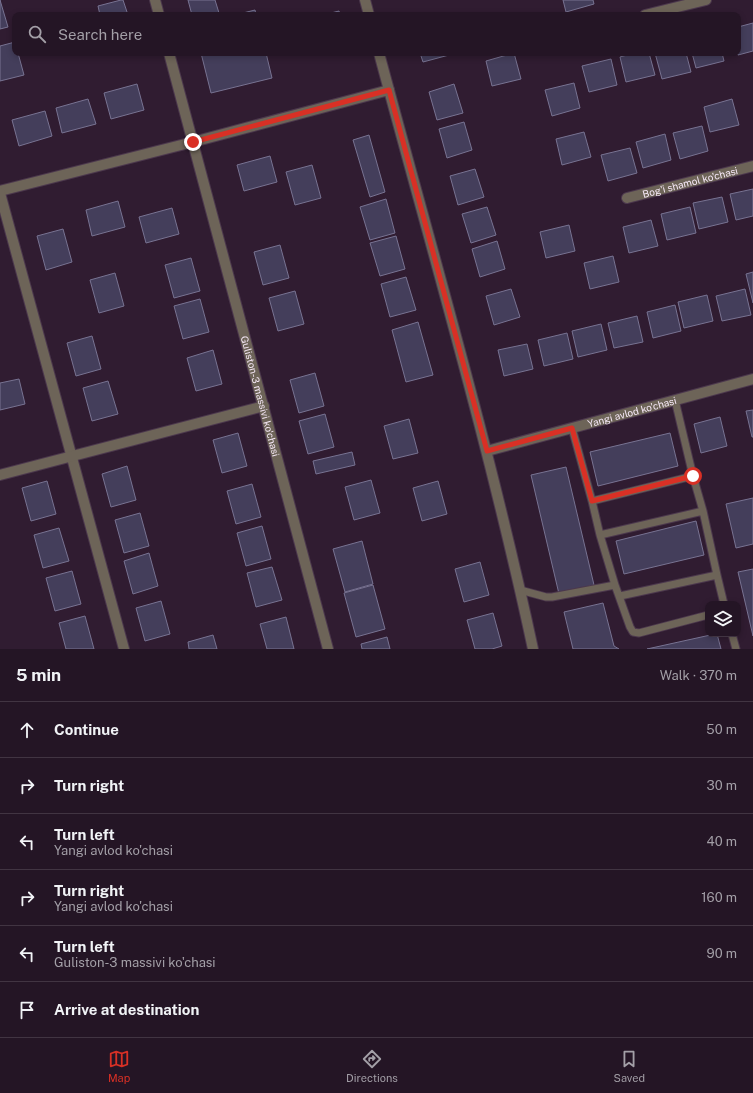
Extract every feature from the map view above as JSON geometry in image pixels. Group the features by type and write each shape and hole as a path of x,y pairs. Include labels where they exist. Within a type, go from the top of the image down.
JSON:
{"street":[{"path":"155,0 158,12"},
{"path":"365,0 368,12"},
{"path":"657,12 706,0"},
{"name":"Guliston-3 massivi ko'chasi","path":"170,56 328,649"},
{"path":"380,56 487,451 533,649"},
{"path":"124,649 0,192 389,90"},
{"name":"Bog'i shamol ko'chasi","path":"627,198 753,166"},
{"name":"Yangi avlod ko'chasi","path":"487,451 753,379"},
{"path":"0,475 264,406"}],"lane":[{"path":"675,400 703,511 723,601"},
{"path":"572,428 600,535 615,585 633,632 639,633 705,616"},
{"path":"592,501 693,476"},
{"path":"600,535 703,511"},
{"path":"620,596 717,574"},
{"path":"520,590 546,597 552,597 615,585"},
{"path":"733,637 736,649"}],"building":[{"path":"0,0 8,27 0,29"},
{"path":"123,0 127,12 99,12 98,6"},
{"path":"188,0 215,0 219,12 191,12"},
{"path":"563,0 593,0 594,4 566,12"},
{"path":"753,23 753,51 741,54 741,26"},
{"path":"12,43 12,56 19,56 24,75 0,81 0,46"},
{"path":"202,56 267,56 272,78 211,93"},
{"path":"421,56 445,56 423,62"},
{"path":"504,56 515,56 521,79 492,86 486,61"},
{"path":"650,56 655,75 626,82 620,57"},
{"path":"656,56 687,56 691,72 662,79"},
{"path":"693,56 723,56 724,61 696,68"},
{"path":"611,59 617,85 589,92 582,66"},
{"path":"574,83 580,108 552,116 545,90"},
{"path":"137,84 144,110 111,119 104,93"},
{"path":"454,84 463,113 437,120 429,92"},
{"path":"88,99 96,124 62,133 56,108"},
{"path":"732,99 739,125 710,132 704,107"},
{"path":"45,111 52,136 19,146 12,120"},
{"path":"464,122 472,150 447,158 439,129"},
{"path":"702,126 708,151 680,159 673,133"},
{"path":"584,132 591,157 562,165 556,139"},
{"path":"665,134 671,160 643,168 636,142"},
{"path":"369,135 385,192 370,197 353,140"},
{"path":"630,148 637,173 608,181 601,155"},
{"path":"270,156 277,182 244,191 237,165"},
{"path":"312,165 321,198 295,205 286,172"},
{"path":"475,169 484,197 458,205 450,176"},
{"path":"753,189 753,216 736,220 730,194"},
{"path":"722,197 728,222 699,229 693,203"},
{"path":"386,199 395,233 370,240 360,207"},
{"path":"118,201 125,227 92,236 86,210"},
{"path":"487,207 496,235 471,243 462,214"},
{"path":"690,207 696,233 667,240 661,214"},
{"path":"172,208 179,234 146,243 139,217"},
{"path":"651,220 658,246 629,253 623,227"},
{"path":"569,225 575,251 546,258 540,232"},
{"path":"63,229 72,262 46,270 37,236"},
{"path":"396,236 405,269 380,276 370,243"},
{"path":"497,241 505,269 480,277 472,249"},
{"path":"280,245 289,278 263,285 254,252"},
{"path":"613,256 619,282 590,289 584,263"},
{"path":"191,258 200,291 174,298 165,265"},
{"path":"753,272 753,303 746,274"},
{"path":"115,273 124,306 99,313 90,280"},
{"path":"406,277 416,310 390,317 381,284"},
{"path":"511,289 520,317 494,325 486,296"},
{"path":"745,289 751,315 722,321 716,296"},
{"path":"295,291 304,324 278,331 269,298"},
{"path":"707,295 713,321 684,328 678,302"},
{"path":"200,299 209,332 183,339 174,306"},
{"path":"675,305 681,331 653,338 647,312"},
{"path":"637,316 643,342 614,348 608,323"},
{"path":"418,322 433,375 406,382 392,330"},
{"path":"601,324 607,350 578,357 572,331"},
{"path":"567,333 573,359 544,366 538,340"},
{"path":"92,336 101,369 76,376 67,343"},
{"path":"527,344 533,369 504,376 498,350"},
{"path":"213,350 222,384 196,391 187,358"},
{"path":"315,373 324,406 299,413 290,380"},
{"path":"19,379 25,404 0,410 0,383"},
{"path":"108,381 118,414 92,421 83,388"},
{"path":"753,410 753,437 752,437 746,411"},
{"path":"325,414 334,447 308,454 299,421"},
{"path":"720,417 727,446 701,453 694,424"},
{"path":"409,419 418,453 393,459 384,426"},
{"path":"238,433 247,466 222,473 213,440"},
{"path":"670,433 678,466 598,486 590,452"},
{"path":"352,452 355,465 316,474 313,461"},
{"path":"127,466 136,500 111,507 102,474"},
{"path":"566,467 594,585 559,594 531,475"},
{"path":"371,480 380,513 354,520 345,487"},
{"path":"47,481 56,514 31,521 22,488"},
{"path":"438,481 447,514 422,521 413,488"},
{"path":"252,484 261,517 236,524 227,491"},
{"path":"753,498 753,544 736,548 726,504"},
{"path":"140,513 149,546 124,553 115,520"},
{"path":"696,521 704,555 624,574 616,541"},
{"path":"262,526 271,559 246,566 237,533"},
{"path":"59,528 69,561 43,568 34,535"},
{"path":"362,541 373,584 345,592 333,549"},
{"path":"149,553 158,586 133,594 124,561"},
{"path":"480,562 489,595 464,602 455,569"},
{"path":"272,567 282,600 256,607 247,573"},
{"path":"753,569 753,636 738,572"},
{"path":"72,571 81,604 55,611 46,578"},
{"path":"373,585 385,629 356,637 344,593"},
{"path":"161,601 170,634 145,641 136,608"},
{"path":"603,603 614,646 619,649 573,649 564,612"},
{"path":"493,613 502,646 492,649 475,649 467,620"},
{"path":"85,616 94,649 66,649 59,623"},
{"path":"286,617 294,649 267,649 260,624"},
{"path":"213,635 217,649 189,649 188,642"},
{"path":"705,636 718,637 721,649 647,649"},
{"path":"387,637 390,649 362,649 361,644"}],"route":[{"path":"193,142 389,90 487,451 572,428 592,501 693,476"}]}
